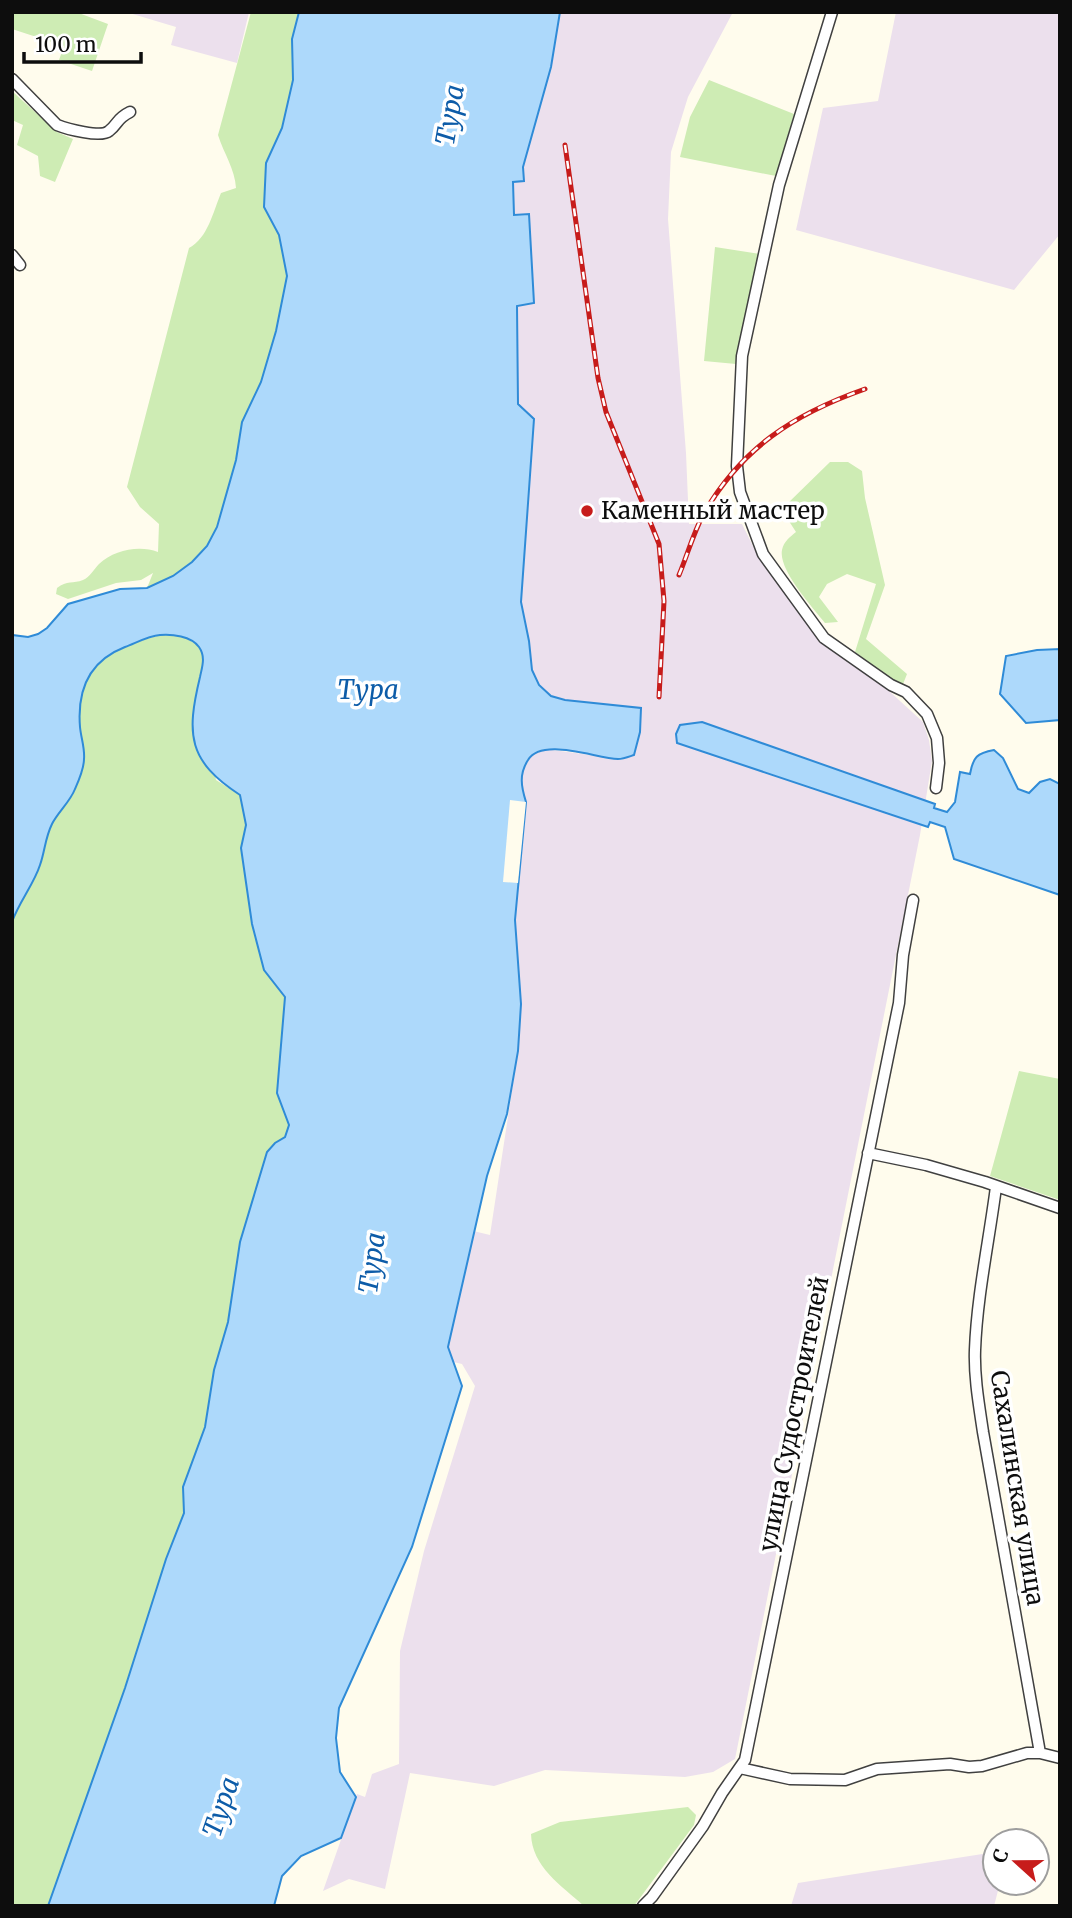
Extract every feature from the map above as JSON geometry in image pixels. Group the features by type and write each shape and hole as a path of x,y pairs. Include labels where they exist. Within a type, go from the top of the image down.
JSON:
{"street":[{"path":"832,12 779,186 742,356 737,466 740,492 763,554 824,638 891,685 906,692 927,714 937,738 939,763 936,788"},
{"path":"12,79 57,125 66,129 103,134 110,131 117,118 131,112"},
{"path":"12,256 20,265"},
{"name":"улица Судостроителей","path":"643,1906 703,1826 745,1760 899,1003 903,955 913,900"},
{"path":"868,1153 926,1165 1060,1208"},
{"name":"Сахалинская улица","path":"996,1187 978,1318 976,1383 1040,1753"},
{"path":"740,1768 790,1779 845,1780 877,1769 950,1764 969,1767 1027,1753 1060,1758"}],"shaded area":[{"path":"126,12 249,12 237,63 171,45 176,27"},
{"path":"560,12 733,12 688,97 671,152 668,219 689,524 742,524 759,558 822,644 888,690 923,722 932,761 920,835 735,1759 713,1772 685,1777 545,1770 494,1786 410,1773 385,1889 349,1879 323,1891 357,1794 365,1797 372,1774 399,1764 400,1651 424,1551 475,1386 462,1364 437,1358 465,1229 490,1235 518,1051 521,1004 515,920 526,802 521,785 522,769 531,755 545,749 621,759 633,755 640,732 641,708 565,700 551,696 539,685 532,670 521,602 534,419 518,404 517,306 534,303 529,214 513,215 513,181 524,180 523,167 551,67"},
{"path":"896,12 1060,12 1060,234 1014,290 796,230 823,108 878,101"},
{"path":"981,1854 981,1897 996,1897 994,1906 791,1906 798,1883"}],"green space":[{"path":"12,12 76,12 108,24 92,71 59,60 64,46 12,29"},
{"path":"251,12 299,12 292,39 293,80 282,128 266,163 264,207 279,235 287,276 276,331 261,382 242,422 236,460 217,527 207,545 192,562 173,576 147,588 153,573 141,580 116,583 68,599 56,594 57,588 85,579 112,555 135,549 158,552 159,524 140,507 127,487 189,248 201,238 221,193 236,188 218,135"},
{"path":"709,80 794,114 776,176 680,157 690,117"},
{"path":"12,91 57,132 73,139 55,182 40,176 38,156 17,145 23,125 12,120"},
{"path":"715,247 760,254 736,364 704,361"},
{"path":"830,462 848,462 862,471 865,498 885,585 866,639 907,674 903,684 894,682 855,652 876,584 847,574 827,584 819,597 838,622 825,623 785,568 782,550 787,540 796,532 785,515 787,504"},
{"path":"171,634 186,638 199,646 204,660 198,687 216,780 240,795 246,825 241,848 252,924 264,970 285,997 277,1093 289,1125 285,1137 267,1152 240,1242 228,1322 214,1370 205,1427 184,1487 184,1513 48,1906 12,1906 12,922 39,869 52,824 72,795 84,765 79,715 83,690 88,679 102,660 113,653 148,639"},
{"path":"1019,1071 1060,1079 1060,1200 990,1176"},
{"path":"688,1807 696,1815 694,1825 634,1906 584,1906 542,1866 533,1846 531,1834 560,1822"}],"water":[{"name":"Тура","path":"299,12 560,12 551,67 523,167 524,181 513,182 514,215 529,214 534,303 517,306 518,404 534,419 521,602 532,670 539,685 551,696 565,700 641,708 640,732 634,755 628,757 618,759 570,750 545,750 535,753 523,770 522,785 526,802 515,920 521,1004 518,1051 507,1114 487,1176 448,1347 462,1386 412,1547 339,1708 336,1738 340,1772 356,1797 341,1838 301,1856 282,1876 274,1906 48,1906 184,1513 183,1487 205,1427 214,1370 228,1322 240,1242 267,1152 285,1137 289,1125 277,1093 285,997 264,970 252,924 241,848 246,825 240,795 210,770 195,745 193,715 203,658 199,647 181,636 156,636 113,653 94,669 83,689 81,701 80,727 84,755 81,774 73,794 52,824 42,860 12,922 12,635 28,637 38,634 47,628 68,604 120,589 147,588 173,576 207,546 217,527 236,460 242,422 261,382 276,331 287,276 279,235 264,207 266,163 282,128 293,80 292,39"},
{"path":"1060,649 1060,720 1026,723 1000,694 1006,656"},
{"path":"702,722 935,804 934,808 947,812 955,802 960,772 970,774 977,757 994,750 1003,758 1018,789 1029,793 1040,782 1050,779 1060,784 1060,895 954,859 945,827 930,822 928,827 677,743 676,734 680,725"}],"pier":[{"path":"510,800 526,802 518,883 503,882"}],"railway":[{"path":"565,145 598,378 606,412 659,544 664,601 659,697"},
{"path":"679,575 703,515 718,491 752,452 793,422 865,389"}],"place":[{"name":"Каменный мастер","path":"587,511"}]}
